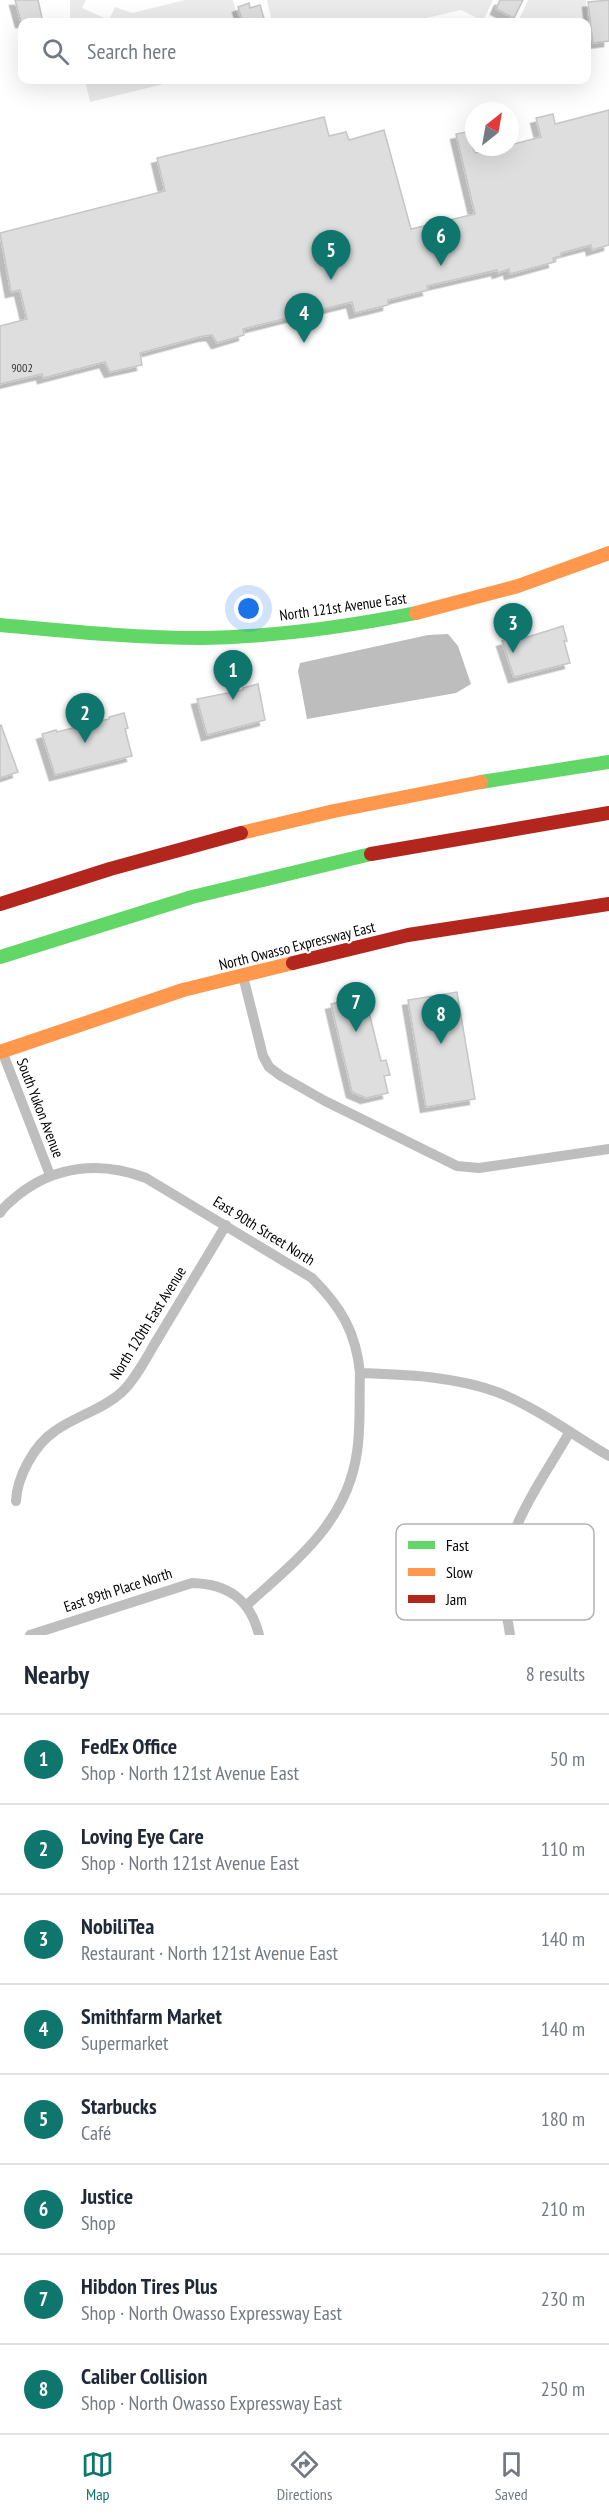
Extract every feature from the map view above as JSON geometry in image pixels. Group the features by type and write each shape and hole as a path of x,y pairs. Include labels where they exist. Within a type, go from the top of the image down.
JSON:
{"main road":[{"name":"North 121st Avenue East","path":"0,625 170,637 232,637 307,631 376,621 499,593 553,576 609,553"},
{"path":"0,904 165,853 312,816 448,788 609,762"},
{"path":"0,957 93,926 309,867 416,844 609,813"},
{"name":"North Owasso Expressway East","path":"1,1052 183,990 408,935 609,904"}],"street":[{"path":"243,976 263,1056 269,1067 325,1101 457,1166 479,1168 609,1149"},
{"name":"South Yukon Avenue","path":"1,1052 50,1175"},
{"name":"East 90th Street North","path":"50,1175 89,1167 127,1171 146,1178 312,1278 334,1300 354,1337 360,1373 358,1451 345,1497 331,1522 308,1550 247,1605"},
{"path":"0,1213 28,1188 50,1175"},
{"name":"North 120th East Avenue","path":"15,1501 16,1488 26,1467 45,1439 54,1431 110,1401 135,1377 226,1225"},
{"path":"360,1373 431,1376 480,1387 518,1402 609,1456"},
{"path":"518,1524 538,1484 569,1432"},
{"name":"East 89th Place North","path":"30,1635 192,1582 206,1583 220,1588 247,1605"},
{"path":"247,1605 259,1635"},
{"path":"508,1620 510,1635"}],"shaded area":[{"path":"70,0 86,0 82,8 104,18 70,18"},
{"path":"185,0 233,0 238,18 110,18 115,7 132,13"},
{"path":"267,0 493,0 484,18 477,18 461,10 426,18 271,18"},
{"path":"528,0 586,0 587,18 520,18"},
{"path":"86,84 164,84 90,102"},
{"path":"448,634 458,646 471,684 456,693 307,719 298,671 300,663 428,635"}],"building":[{"path":"15,0 38,0 42,18 20,18"},
{"path":"500,0 523,0 514,18 496,9"},
{"path":"609,0 609,41 593,43 588,2"},
{"path":"249,3 250,8 260,5 264,18 242,18 238,7"},
{"path":"609,110 609,245 592,250 591,245 561,253 561,256 553,258 554,262 510,274 509,269 498,273 497,270 427,286 428,290 388,300 388,305 355,313 352,302 243,329 244,335 217,343 212,335 203,336 140,353 142,365 110,372 105,362 43,378 42,374 0,384 0,326 27,319 20,290 11,292 0,233 165,191 157,158 324,117 329,136 346,132 349,140 384,130 411,229 475,214 456,134 465,132 465,156 519,156 519,143 541,137 536,118 553,114 555,124"},
{"path":"563,626 567,641 564,641 570,663 514,677 502,641 517,637 518,640"},
{"path":"258,684 265,720 207,735 197,699 243,690 243,688"},
{"path":"124,713 128,728 125,729 132,756 55,775 42,734 109,719 109,717"},
{"path":"0,726 18,772 0,778"},
{"path":"457,992 475,1099 426,1107 408,1000"},
{"path":"365,996 381,1061 386,1060 390,1075 384,1076 388,1093 366,1098 352,1092 331,1004"}],"traffic: fast":[{"path":"0,625 75,632 202,638 256,636 309,630 416,613"},
{"path":"481,782 609,762"},
{"path":"0,957 192,897 371,854"}],"traffic: slow":[{"path":"416,613 518,586 609,553"},
{"path":"241,833 334,811 481,782"},
{"path":"0,1052 183,990 293,963"}],"traffic: jam":[{"path":"371,854 609,813"},
{"path":"0,904 110,869 241,833"},
{"path":"293,963 408,935 609,904"}],"place":[{"name":"Justice","path":"441,266"},
{"name":"Starbucks","path":"331,280"},
{"name":"Smithfarm Market","path":"304,343"},
{"name":"NobiliTea","path":"513,653"},
{"name":"FedEx Office","path":"233,700"},
{"name":"Loving Eye Care","path":"85,743"},
{"name":"Hibdon Tires Plus","path":"356,1032"},
{"name":"Caliber Collision","path":"441,1044"}]}
